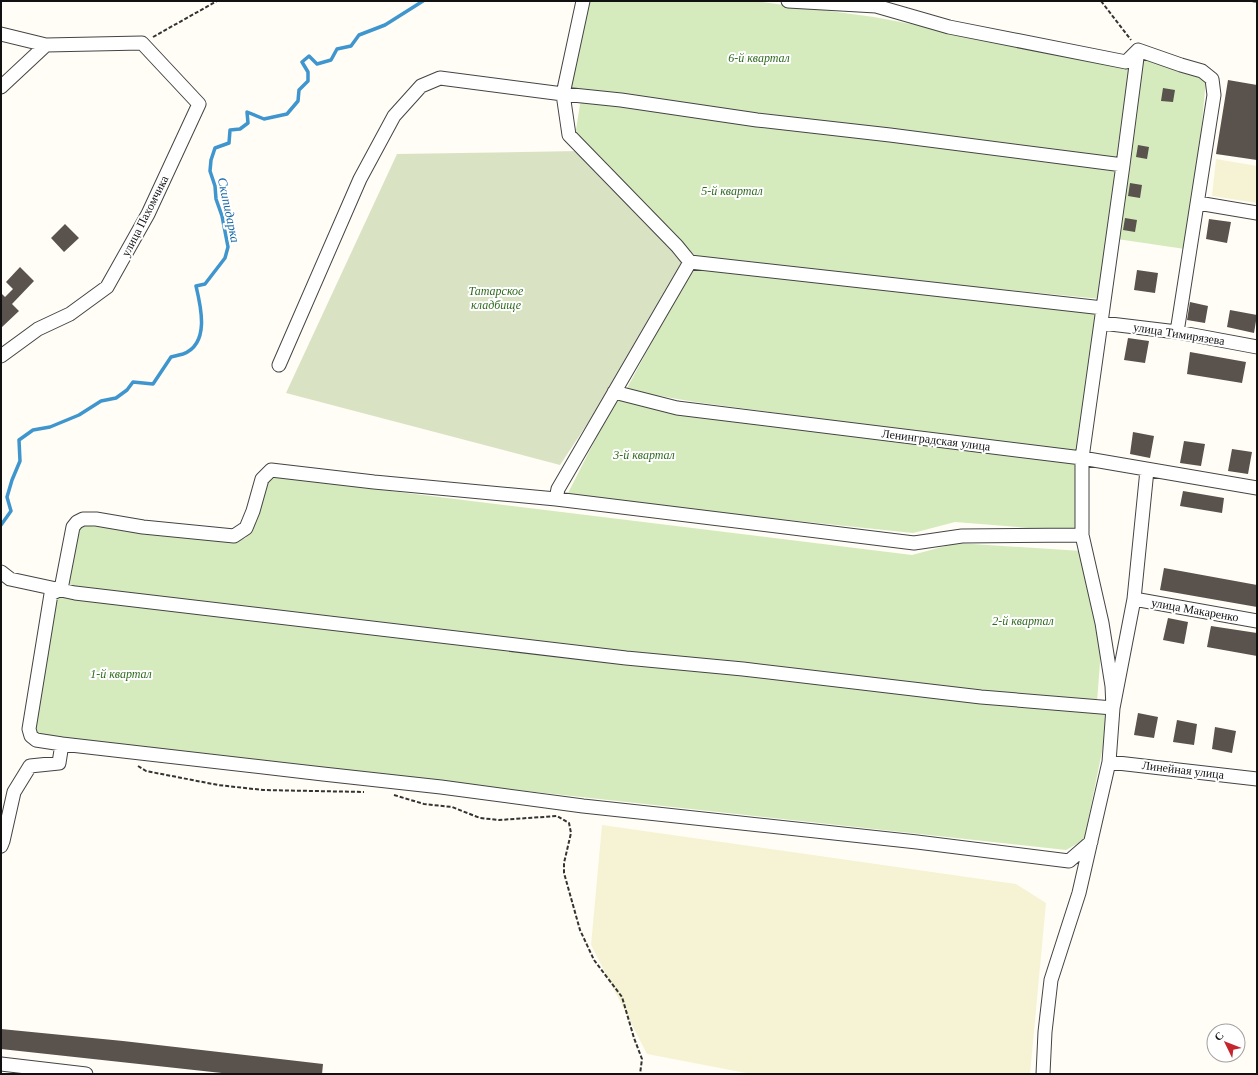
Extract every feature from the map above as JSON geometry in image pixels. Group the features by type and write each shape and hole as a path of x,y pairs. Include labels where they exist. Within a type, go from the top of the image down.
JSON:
{"street":[{"path":"583,1 563,94 569,135 677,246 690,262 1103,308"},
{"path":"788,1 876,6 949,27 1126,62 1138,50"},
{"path":"1,34 46,45 142,44"},
{"name":"улица Пахомчика","path":"1,356 38,329 70,314 107,287 148,214 199,104 142,44"},
{"path":"1,87 46,45"},
{"path":"1113,708 1112,686 1102,623 1082,536 1082,458 1102,323 1138,50"},
{"path":"1138,50 1180,65 1202,70 1212,79 1214,95 1177,332"},
{"path":"279,365 360,179 394,116 421,86 440,78 622,100 757,120 890,135 1123,165"},
{"path":"1198,203 1257,213"},
{"path":"556,499 558,489 690,262"},
{"name":"улица Тимирязева","path":"1102,323 1177,332 1257,347"},
{"name":"Ленинградская улица","path":"614,392 677,408 1082,458 1257,488"},
{"path":"61,589 73,527 83,519 143,527 234,536 246,528 253,511 262,479 271,470 374,482 556,499 914,543 962,536 1082,536"},
{"path":"1043,1074 1045,1032 1051,980 1079,893 1092,842 1109,762 1113,708 1134,600 1147,470"},
{"path":"1,572 10,579 82,594 626,658 751,670 981,697 1113,708"},
{"path":"61,589 51,594 29,729 31,736 36,740 441,787 584,806 917,842 1069,861 1092,842"},
{"name":"улица Макаренко","path":"1134,600 1257,621"},
{"path":"1,846 14,792 30,766 59,763 62,744"},
{"name":"Линейная улица","path":"1109,762 1257,779"},
{"path":"1,1064 86,1074"}],"path":[{"path":"142,44 217,1"},
{"path":"1101,1 1138,50"},
{"path":"1252,1 1257,2"},
{"path":"131,752 137,765 146,771 218,785 263,790 368,792"},
{"path":"387,794 424,804 452,807 480,818 499,820 557,816 569,823 571,833 564,863 565,879 580,930 594,960 622,996 634,1038 642,1059 640,1074"}],"shaded area":[{"path":"1216,159 1257,166 1257,203 1212,196"},
{"path":"602,825 1016,884 1046,903 1030,1074 751,1074 647,1054 591,945"}],"green space":[{"name":"6-й квартал","path":"587,1 755,1 874,17 1132,66 1119,161 569,89"},
{"path":"1141,56 1206,79 1197,177 1185,249 1117,239"},
{"name":"5-й квартал","path":"581,98 1117,167 1101,299 700,260 680,243 575,136"},
{"name":"Татарское кладбище","path":"579,151 686,262 613,385 560,465 286,393 397,154"},
{"path":"693,266 1098,312 1079,454 695,402 626,390"},
{"name":"3-й квартал","path":"617,397 1077,463 1078,532 955,522 913,533 566,497"},
{"name":"2-й квартал","path":"268,476 912,555 957,543 1082,551 1102,636 1097,702 490,638 66,585 81,525 236,541 246,538"},
{"name":"1-й квартал","path":"55,594 1110,712 1084,840 1066,850 32,737"}],"building":[{"path":"1228,80 1257,85 1257,160 1216,154"},
{"path":"1163,88 1175,90 1173,102 1161,101"},
{"path":"1138,145 1149,147 1147,159 1136,157"},
{"path":"1130,183 1142,185 1140,198 1128,196"},
{"path":"1125,218 1137,220 1135,232 1123,230"},
{"path":"1209,219 1231,222 1227,243 1206,239"},
{"path":"65,224 79,238 64,252 51,238"},
{"path":"20,267 34,281 12,304 19,311 1,328 1,293 5,297 13,289 6,282"},
{"path":"1137,270 1158,273 1155,293 1134,290"},
{"path":"1190,302 1208,306 1205,323 1187,320"},
{"path":"1230,310 1257,315 1254,333 1227,327"},
{"path":"1128,338 1149,341 1145,363 1124,360"},
{"path":"1190,352 1246,362 1242,383 1187,374"},
{"path":"1133,432 1154,436 1150,458 1130,454"},
{"path":"1184,441 1205,444 1201,466 1180,463"},
{"path":"1232,449 1252,452 1248,474 1228,471"},
{"path":"1183,491 1224,498 1222,513 1180,506"},
{"path":"1164,568 1257,585 1257,607 1160,590"},
{"path":"1168,618 1188,622 1184,644 1163,640"},
{"path":"1211,626 1257,633 1257,656 1207,647"},
{"path":"1138,713 1158,717 1154,738 1134,735"},
{"path":"1177,720 1197,724 1194,745 1173,742"},
{"path":"1215,727 1236,731 1232,753 1212,749"},
{"path":"1,1029 123,1041 323,1064 322,1074 231,1074 1,1049"}],"waterway":[{"name":"Скипидарка","path":"1,525 11,511 7,497 20,461 19,440 33,430 50,427 79,415 101,401 116,398 127,390 133,382 153,384 171,357 183,354 192,349 197,342 202,324 196,286 205,284 225,258 228,247 222,216 216,199 215,186 210,171 211,160 215,148 229,143 230,130 240,129 248,123 247,112 264,119 287,114 298,101 299,90 308,81 308,72 302,62 309,56 317,64 331,60 337,49 351,46 359,35 385,25 423,1"}]}
